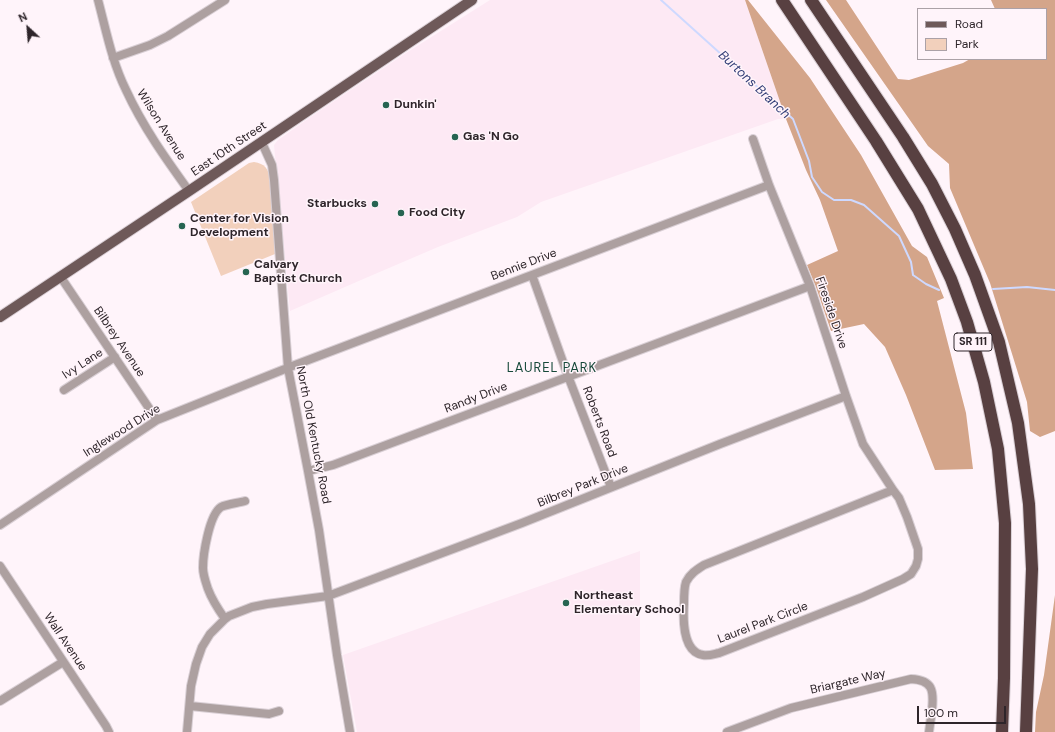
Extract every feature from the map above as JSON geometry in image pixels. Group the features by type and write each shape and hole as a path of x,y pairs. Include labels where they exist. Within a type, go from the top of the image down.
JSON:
{"highway":[{"path":"774,0 814,48"},
{"name":"SR 111","path":"782,0 876,141 918,209 951,279 967,322 984,382 998,449 1005,523 1004,678 1002,732"},
{"name":"SR 111","path":"811,0 903,137 932,184 955,229 975,275 999,342 1018,422 1029,504 1032,569 1026,732"}],"main road":[{"name":"East 10th Street","path":"0,317 471,0"}],"street":[{"name":"Wilson Avenue","path":"98,0 114,58 125,89 149,133 189,191"},
{"path":"114,58 150,45 168,36 225,0"},
{"name":"Fireside Drive","path":"753,139 769,185 810,286 863,444 893,490"},
{"name":"North Old Kentucky Road","path":"262,142 272,165 274,180 288,368 319,530 337,656 350,732"},
{"name":"Bennie Drive","path":"288,368 769,185"},
{"name":"Roberts Road","path":"532,275 568,376 611,487"},
{"name":"Bilbrey Avenue","path":"60,276 157,420"},
{"name":"Randy Drive","path":"308,471 333,465 810,286"},
{"name":"Ivy Lane","path":"64,390 115,358"},
{"name":"Inglewood Drive","path":"0,525 157,420 288,368"},
{"name":"Bilbrey Park Drive","path":"225,619 237,613 260,606 328,596 522,523 720,444 846,396"},
{"name":"Laurel Park Circle","path":"893,490 907,517 918,549 918,559 912,574 863,597 719,654 702,655 694,651 686,636 683,615 685,584 692,573 711,562 893,490"},
{"path":"187,732 191,686 196,664 202,647 210,634 225,619 214,604 208,589 203,569 209,529 215,513 222,507 245,501"},
{"name":"Wall Avenue","path":"0,566 109,732"},
{"path":"0,701 63,662"},
{"name":"Briargate Way","path":"727,732 791,708 911,679 927,683 933,692 929,732"},
{"path":"190,706 269,714 278,711"}],"shaded area":[{"path":"490,0 745,0 786,119 778,119 541,202 517,217 438,247 290,311 274,145 278,140 309,118 406,53"},
{"path":"745,0 748,0 810,78 861,155 912,246 927,257 944,298 937,301 966,413 973,469 935,470 906,395 885,347 864,324 831,331 807,265 838,251 820,200 806,170 786,119"},
{"path":"826,0 846,0 898,79 909,80 968,60 1047,60 1047,8 995,8 991,0 1055,0 1055,431 1040,437 1030,431 1027,402 990,283 950,188 949,164 928,146"},
{"name":"Northeast Elementary School","path":"640,551 640,732 357,732 343,655"},
{"path":"1055,595 1055,732 1035,732 1036,712 1044,675"}],"green space":[{"path":"254,162 263,165 267,169 270,179 275,254 221,276 191,202 249,163"}],"waterway":[{"name":"Burtons Branch","path":"661,0 793,119 809,161 812,177 822,192 834,200 851,200 864,205 899,236 911,262 913,275 926,284 939,290"},
{"name":"Burtons Branch","path":"993,289 1027,287 1055,290"}],"place":[{"name":"Dunkin'","path":"386,105"},
{"name":"Gas 'N Go","path":"455,137"},
{"name":"Starbucks","path":"375,204"},
{"name":"Food City","path":"401,213"},
{"name":"Center for Vision Development","path":"182,226"},
{"name":"Calvary Baptist Church","path":"246,272"},
{"name":"Northeast Elementary School","path":"566,603"}],"district":[{"name":"LAUREL PARK","path":"552,369"}]}
